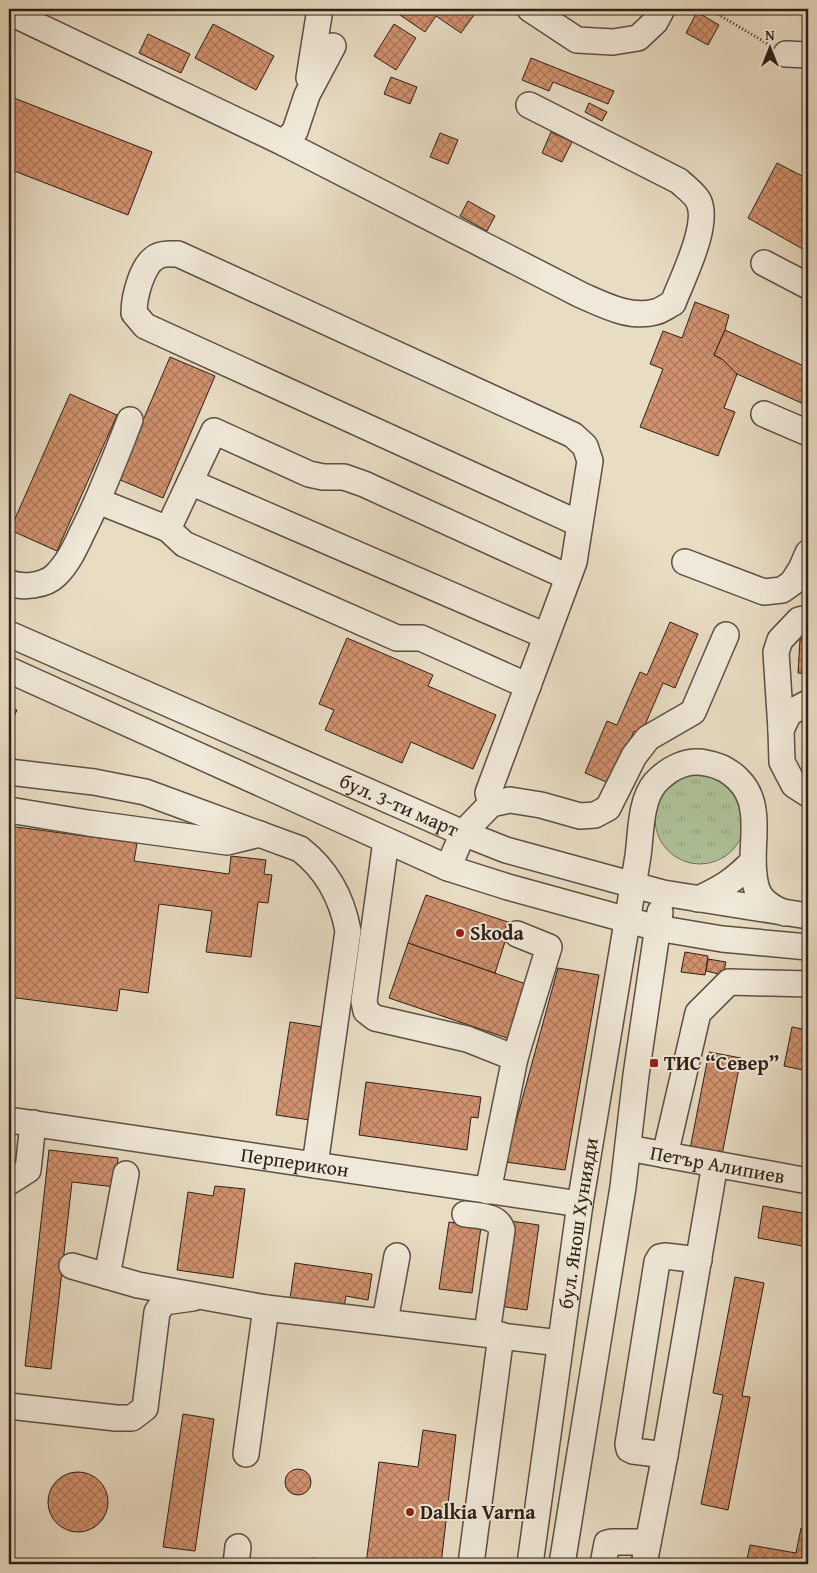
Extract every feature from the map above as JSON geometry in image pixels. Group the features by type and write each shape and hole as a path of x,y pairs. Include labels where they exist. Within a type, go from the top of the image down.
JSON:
{"street":[{"path":"307,95 320,9"},
{"path":"530,9 577,40 613,42 638,38 656,22 662,9"},
{"path":"9,12 284,143 581,295 609,307 635,314 656,312 673,303 698,238 702,214 698,199 679,181 529,105"},
{"path":"284,143 295,131 307,95 333,46"},
{"path":"491,804 488,793 574,562 580,524 590,460 585,446 573,435 178,254 167,253 156,256 148,264 134,298 134,313 145,326 580,524"},
{"path":"764,263 808,286"},
{"path":"764,414 808,433"},
{"path":"9,583 14,585 41,584 55,576 68,561 98,501 130,420"},
{"path":"168,529 214,431 308,474 323,477 344,477 364,484 568,577"},
{"path":"190,482 546,636"},
{"path":"98,501 168,529 184,544 397,638 421,638 528,686"},
{"path":"684,562 764,592 782,590 792,583 808,553"},
{"path":"808,618 799,620 780,640 776,652 782,762 794,785 808,794"},
{"name":"бул. 3-ти март","path":"9,634 463,833 506,850 663,893 797,914"},
{"path":"448,868 463,833 491,804 510,800 541,805 580,816 595,815 608,808 634,756 648,738 693,712 726,635"},
{"name":"бул. 3-ти март","path":"9,670 448,868 508,888 657,928 722,939 808,948"},
{"path":"781,730 789,713 808,703"},
{"path":"633,885 646,800 652,786 674,767 701,762 714,764 725,768 739,779 748,793 753,810 752,861 756,888 769,905 797,914"},
{"path":"9,772 94,782 146,792 300,849 313,858 337,894 344,912 348,931 315,1165"},
{"path":"88,823 94,782"},
{"path":"9,810 227,842 260,834"},
{"path":"386,841 364,1001 366,1011 375,1018 467,1039 515,1058"},
{"path":"698,900 738,877 752,861"},
{"name":"бул. Янош Хунияди","path":"530,1564 580,1204 633,885"},
{"name":"бул. Янош Хунияди","path":"562,1564 628,1148 636,1074 663,893"},
{"path":"488,1190 515,1058 549,947 518,934"},
{"path":"665,1155 698,1013 729,982 808,984"},
{"name":"Перперикон","path":"9,1120 580,1204"},
{"path":"9,1182 28,1170 33,1123"},
{"name":"Петър Алипиев","path":"628,1148 808,1181"},
{"path":"603,1564 607,1543 612,1542 646,1553 665,1455 715,1164"},
{"path":"107,1276 126,1174"},
{"path":"465,1214 494,1219 499,1223 502,1230 494,1334 471,1564"},
{"path":"385,1321 397,1256"},
{"path":"665,1455 633,1451 629,1449 628,1444 657,1262 665,1256 699,1260"},
{"path":"72,1266 138,1285 266,1308 560,1342"},
{"path":"9,1406 116,1418 132,1418 145,1408 157,1312 164,1302 203,1297"},
{"path":"246,1454 266,1308"}],"path":[{"path":"709,9 797,55"}],"green space":[{"path":"700,774 717,777 732,787 742,802 745,819 742,836 732,851 717,861 700,864 683,861 668,851 658,836 655,819 658,802 668,787 683,777"}],"building":[{"path":"391,9 465,9 474,15 461,33 436,16 425,32"},
{"path":"697,12 719,25 708,45 686,33"},
{"path":"213,24 274,56 256,90 195,58"},
{"path":"394,24 416,38 396,70 374,56"},
{"path":"148,34 190,54 181,73 139,53"},
{"path":"531,58 614,91 608,104 553,82 549,91 522,80"},
{"path":"391,77 417,87 410,104 384,94"},
{"path":"9,96 152,152 128,215 9,169"},
{"path":"589,103 607,112 602,121 585,112"},
{"path":"551,132 572,142 562,162 542,153"},
{"path":"440,133 458,140 448,164 430,157"},
{"path":"777,163 808,179 808,252 748,218"},
{"path":"468,201 495,216 487,231 460,216"},
{"path":"695,302 729,315 725,330 714,355 722,359 737,374 724,408 735,412 718,456 640,427 663,369 650,364 663,331 682,338"},
{"path":"725,330 808,368 808,406 737,374 722,359 714,355"},
{"path":"170,357 215,376 163,498 118,479"},
{"path":"70,394 117,415 57,551 10,530"},
{"path":"670,622 698,634 675,688 663,683 641,734 634,731 611,784 585,773 607,721 617,725 640,672 647,675"},
{"path":"347,638 433,675 428,686 496,715 473,769 411,742 402,763 325,730 334,710 319,704"},
{"path":"800,639 808,639 808,674 798,673"},
{"path":"9,707 17,710 9,727"},
{"path":"803,725 808,725 808,779 803,779"},
{"path":"9,826 137,843 134,861 229,874 231,856 266,860 264,874 272,875 268,903 258,902 251,957 206,952 212,911 159,904 148,993 120,989 117,1011 9,997"},
{"name":"Skoda","path":"426,895 511,923 495,973 408,943"},
{"path":"408,943 529,985 510,1039 389,998"},
{"path":"685,952 708,956 705,975 681,972"},
{"path":"708,959 726,962 723,975 706,971"},
{"path":"558,968 599,975 565,1170 505,1162"},
{"path":"290,1022 323,1027 310,1120 276,1115"},
{"path":"792,1027 808,1030 808,1071 784,1066"},
{"path":"709,1052 741,1058 721,1160 689,1154"},
{"path":"366,1082 481,1097 478,1118 471,1117 467,1150 359,1135"},
{"path":"49,1150 118,1158 115,1187 72,1182 51,1369 25,1366"},
{"path":"215,1186 245,1189 233,1278 177,1270 188,1192 213,1196"},
{"path":"763,1206 808,1214 808,1247 758,1238"},
{"path":"511,1221 539,1225 527,1310 499,1306"},
{"path":"449,1222 481,1227 472,1293 439,1289"},
{"path":"295,1263 372,1274 368,1300 346,1296 344,1307 290,1299"},
{"path":"735,1277 764,1283 742,1396 750,1397 728,1510 701,1504 723,1395 713,1393"},
{"path":"183,1414 214,1419 195,1551 163,1547"},
{"name":"Dalkia Varna","path":"423,1430 456,1435 441,1564 366,1564 379,1462 418,1467"},
{"path":"298,1469 307,1473 311,1482 307,1491 298,1495 289,1491 285,1482 289,1473"},
{"path":"78,1472 94,1477 99,1481 103,1486 108,1502 103,1518 99,1523 94,1527 78,1532 62,1527 57,1523 53,1518 48,1502 53,1486 57,1481 62,1477"},
{"path":"801,1528 808,1530 808,1564 746,1564 750,1545 796,1553"},
{"path":"312,1558 366,1564 311,1564"}],"place":[{"name":"Skoda","path":"460,933"},
{"name":"ТИС “Север”","path":"654,1063"},
{"name":"Dalkia Varna","path":"410,1512"}]}
